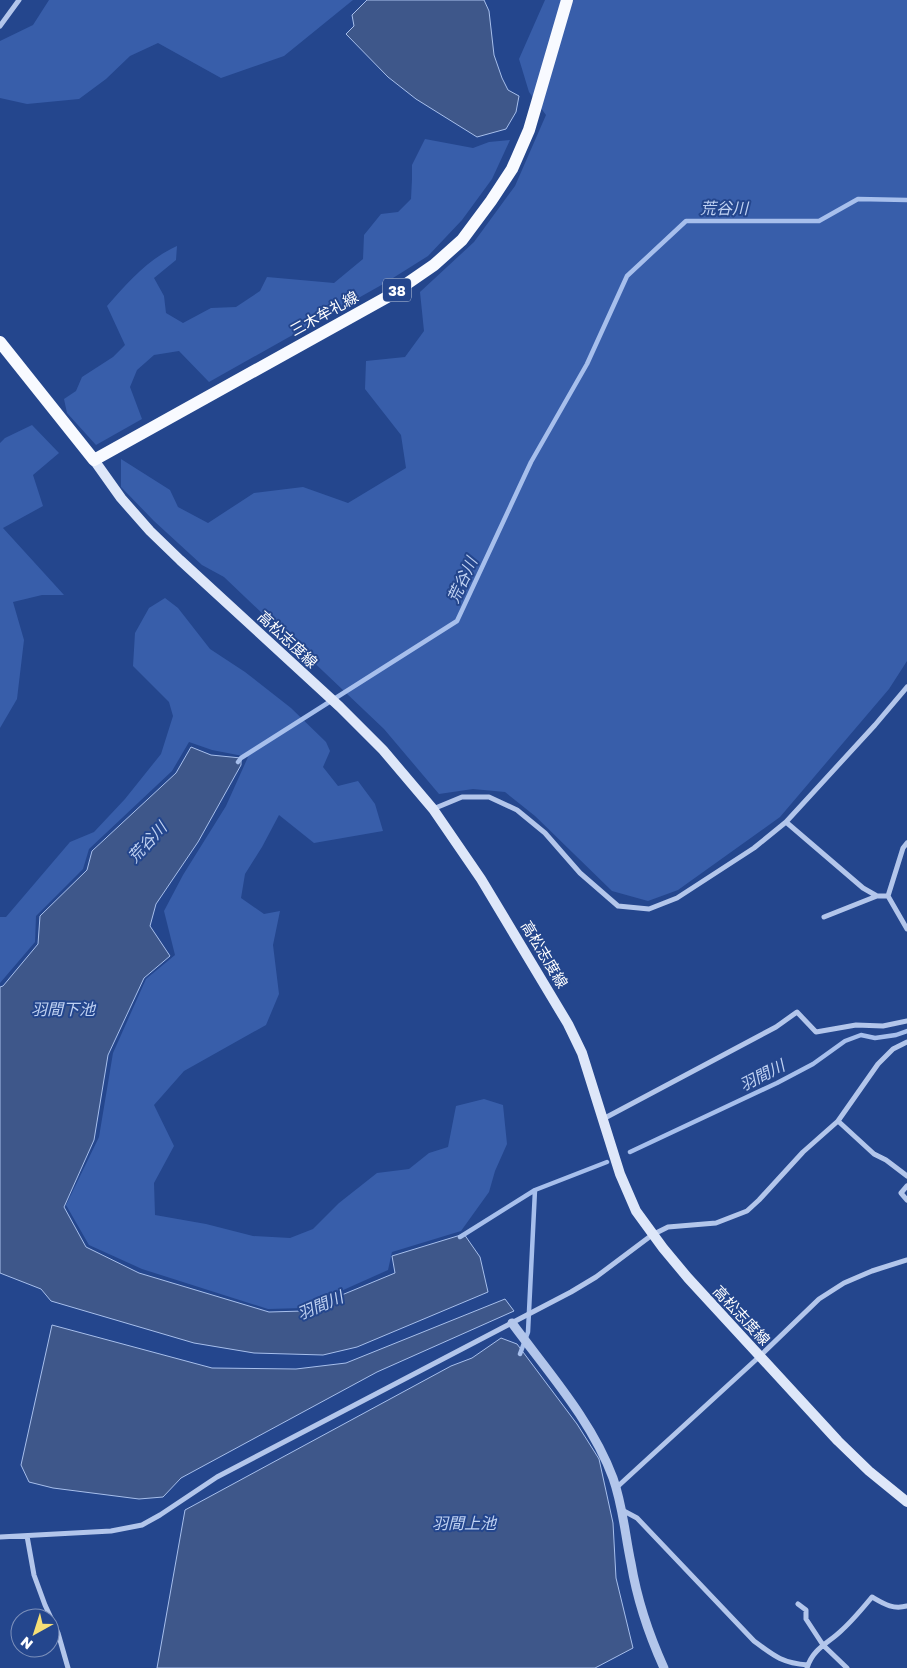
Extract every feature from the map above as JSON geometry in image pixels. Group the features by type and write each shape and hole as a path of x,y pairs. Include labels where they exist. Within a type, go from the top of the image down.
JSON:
{"main road":[{"name":"三木牟礼線","path":"94,460 389,296 434,265 462,240 491,201 515,161 529,130 568,0"},
{"path":"0,342 94,460"},
{"name":"高松志度線","path":"94,460 121,498 150,531 340,707 383,750 434,809 482,880 568,1024 582,1053 620,1174 636,1212 652,1235 688,1278 838,1441 869,1471 907,1502"}],"street":[{"path":"0,26 19,0"},
{"path":"434,809 462,797 489,796 518,810 545,833 580,873 618,906 649,909 677,898 754,848 786,822 869,732 907,687"},
{"path":"786,822 863,888 877,896"},
{"path":"907,843 903,848 888,896 907,929"},
{"path":"824,916 877,896 888,896"},
{"path":"602,1119 776,1027 797,1012 816,1032 856,1025 883,1026 907,1021"},
{"path":"0,1537 111,1531 142,1525 217,1476 596,1277 652,1235 668,1227 716,1223 746,1211 759,1200 803,1152 838,1121 878,1064 893,1049 907,1042"},
{"path":"838,1121 874,1154 886,1160 907,1176"},
{"path":"907,1186 900,1193 907,1200"},
{"path":"616,1488 760,1356 819,1299 844,1283 872,1270 907,1260"},
{"path":"512,1322 587,1426 601,1451 616,1488 636,1587 655,1649 664,1668"},
{"path":"621,1510 637,1518 754,1641 775,1657 791,1664 808,1666 814,1653 840,1633 872,1597 888,1606 899,1608 907,1606"},
{"path":"27,1536 34,1575 58,1633 68,1668"},
{"path":"798,1604 806,1610 806,1619 823,1645 847,1668"}],"shaded area":[{"path":"49,0 353,0 284,56 221,78 158,43 130,56 106,79 79,99 27,104 0,98 0,41 33,25"},
{"path":"545,0 907,0 907,661 889,689 780,817 678,890 648,901 612,891 535,816 505,792 473,789 439,794 384,729 224,577 202,565 154,521 121,487 121,459 170,490 178,507 208,523 254,493 303,487 348,503 406,468 401,435 365,389 366,361 405,357 424,331 420,292 474,242 515,186 546,115 529,92 519,59"},
{"path":"425,139 473,148 489,142 510,140 492,179 462,220 428,256 385,283 209,382 179,351 154,355 137,370 130,387 142,419 96,445 67,413 64,399 76,391 82,377 113,357 125,345 107,306 131,280 157,257 177,246 176,260 154,278 164,296 166,313 183,323 211,308 236,307 260,291 267,277 334,283 363,259 364,235 381,214 398,212 411,199 412,165"},
{"path":"32,425 59,453 33,475 43,506 3,528 64,595 42,595 13,602 24,640 17,699 0,728 0,443 5,438"},
{"path":"165,598 178,608 210,649 245,672 291,708 326,742 330,751 323,767 338,786 358,781 375,804 383,831 314,843 279,815 245,874 241,898 264,914 280,911 273,945 279,994 266,1025 184,1071 154,1105 174,1146 154,1183 155,1215 206,1224 253,1236 290,1238 313,1229 339,1203 377,1173 409,1169 429,1153 448,1147 456,1106 484,1099 503,1105 507,1144 495,1171 489,1192 461,1231 392,1252 388,1270 303,1308 268,1309 142,1269 89,1245 66,1205 99,1137 113,1053 146,979 175,955 164,911 183,875 226,806 248,757 212,750 189,742 172,771 89,849 83,869 36,916 35,942 0,983 0,917 6,917 70,842 94,832 125,799 161,754 173,716 169,702 133,666 135,633 149,608"}],"water":[{"path":"367,0 484,0 489,11 494,55 502,78 508,90 519,96 516,112 506,129 477,137 416,99 388,77 346,34 354,26 352,15"},
{"name":"羽間下池","path":"191,747 211,755 241,758 241,765 198,842 156,904 150,926 170,956 144,978 108,1055 94,1140 64,1207 86,1247 139,1273 269,1312 303,1311 395,1273 392,1256 464,1234 480,1257 488,1292 357,1347 323,1355 254,1353 194,1343 51,1301 41,1289 0,1273 0,987 3,986 38,944 40,916 87,870 92,851 176,773"},
{"path":"505,1299 514,1311 377,1372 181,1478 163,1497 139,1499 53,1488 29,1482 21,1465 52,1325 212,1368 296,1369 346,1363"},
{"name":"羽間上池","path":"501,1338 517,1344 577,1424 599,1459 613,1523 616,1578 633,1648 595,1668 157,1668 185,1510 451,1366 472,1358"}],"waterway":[{"name":"荒谷川","path":"238,762 241,758 457,621 531,462 587,364 627,276 686,221 819,221 858,199 907,200"},
{"name":"羽間川","path":"630,1152 777,1083 813,1064 845,1041 861,1035 875,1038 896,1035 907,1031"},
{"name":"羽間川","path":"460,1237 535,1190 607,1162"},
{"path":"520,1354 528,1332 535,1190"}]}
